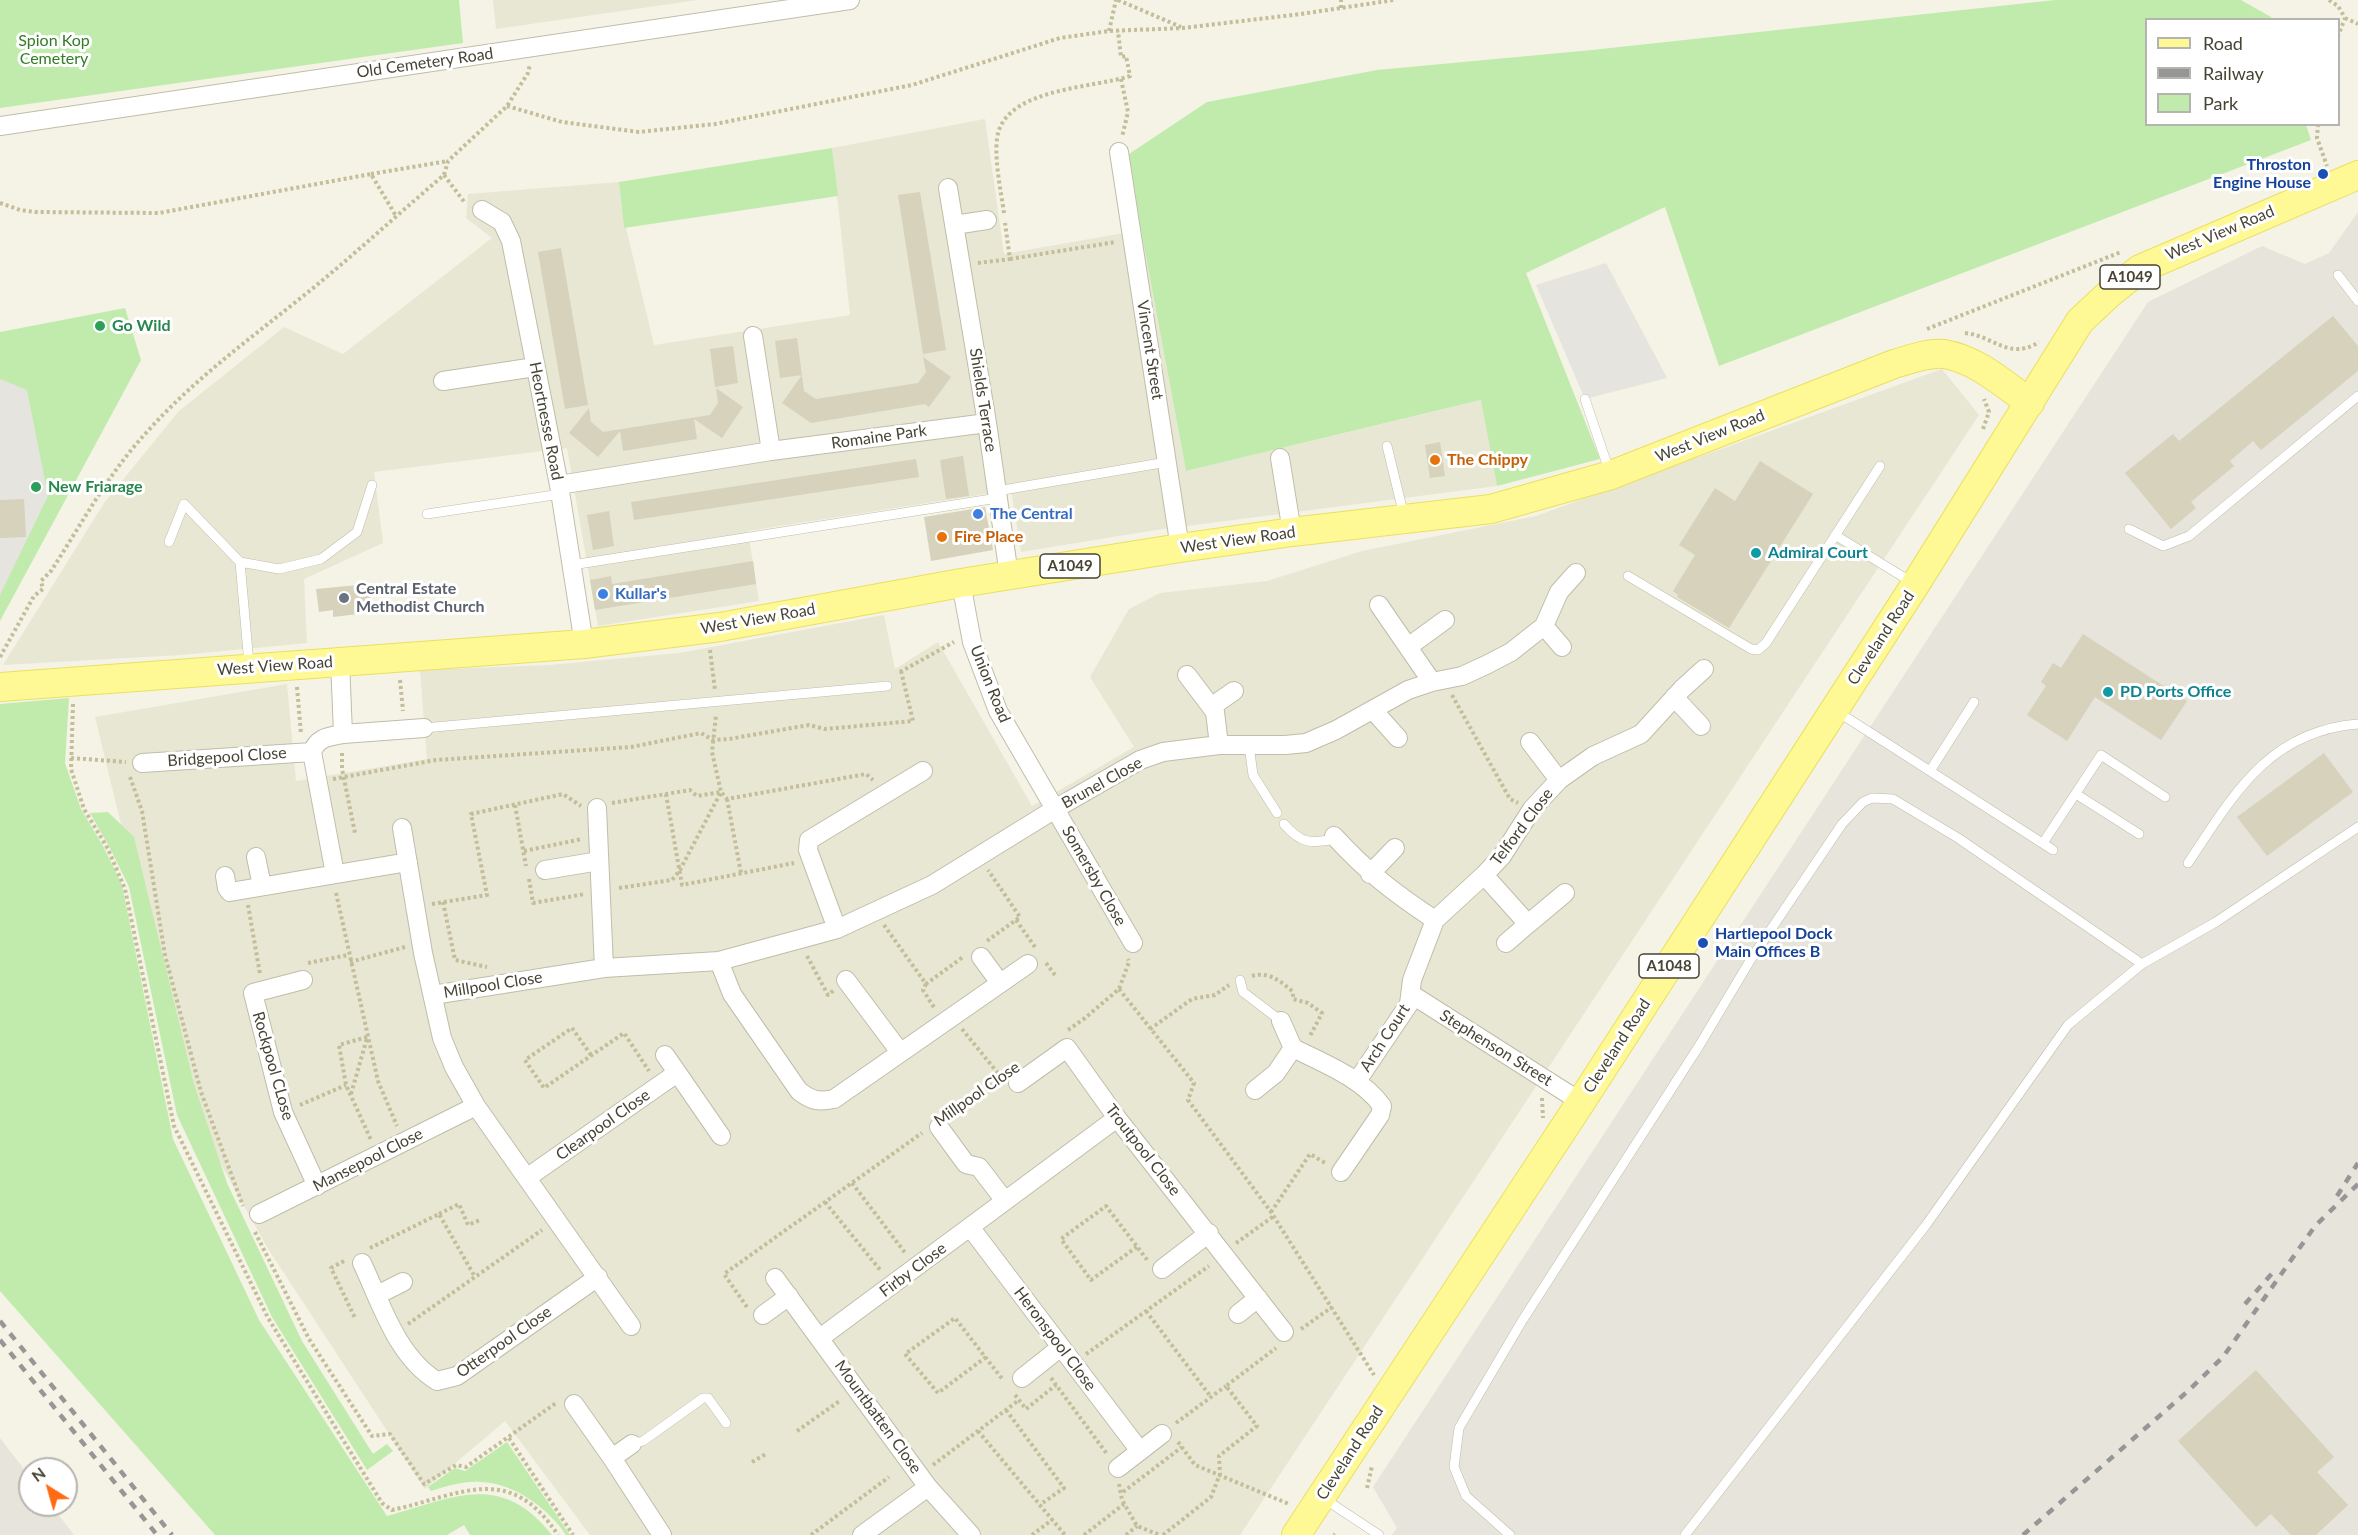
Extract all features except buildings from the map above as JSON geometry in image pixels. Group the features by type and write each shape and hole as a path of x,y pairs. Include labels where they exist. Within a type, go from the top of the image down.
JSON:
{"main road":[{"name":"West View Road","path":"0,687 584,644 708,629 961,583 1180,548 1292,532 1491,509 1611,475 1883,368 1920,357 1943,354 1966,361 1997,379 2030,403 2080,321 2110,292 2140,269 2358,175"},
{"name":"Cleveland Road","path":"1296,1535 1581,1102 2030,403"}],"street":[{"name":"Old Cemetery Road","path":"0,126 850,0"},
{"name":"Vincent Street","path":"1119,152 1180,548"},
{"name":"Shields Terrace","path":"948,189 987,423 1009,575"},
{"name":"Heortnesse Road","path":"483,210 502,222 512,241 560,490 584,644"},
{"path":"954,225 987,220"},
{"path":"753,336 771,451"},
{"path":"442,381 535,368"},
{"name":"Romaine Park","path":"560,490 771,451 987,423"},
{"path":"1280,458 1292,532"},
{"name":"Brunel Close","path":"1055,809 1140,760 1163,752 1219,745 1306,743 1336,730 1408,690 1462,676 1511,652 1544,626 1559,592 1576,573"},
{"name":"Union Road","path":"961,583 971,638 998,711 1055,809"},
{"path":"1379,605 1432,682"},
{"path":"1408,647 1445,620"},
{"path":"1544,626 1562,647"},
{"path":"340,661 343,734"},
{"name":"Telford Close","path":"1411,994 1412,980 1436,920 1485,875 1502,856 1532,809 1559,780 1593,756 1641,734 1704,669"},
{"path":"1187,675 1211,707 1218,722 1219,745"},
{"path":"1211,707 1234,691"},
{"path":"1674,698 1701,726"},
{"path":"1373,710 1398,738"},
{"path":"335,874 312,752 315,743 323,738 343,734 424,728"},
{"name":"Telford Close","path":"1530,742 1559,780"},
{"name":"Bridgepool Close","path":"135,762 312,752"},
{"path":"837,929 808,850 809,840 923,771"},
{"path":"597,808 604,968"},
{"name":"Millpool Close","path":"433,995 604,968 719,961 837,929 932,885 1055,809"},
{"name":"Somersby Close","path":"1055,809 1129,949"},
{"path":"402,828 422,942"},
{"path":"1335,837 1370,874 1394,893 1436,920"},
{"path":"1370,874 1395,848"},
{"path":"254,888 256,857"},
{"path":"545,870 599,861"},
{"path":"225,876 227,888 230,891 408,862"},
{"name":"Telford Close","path":"1485,875 1528,924"},
{"path":"1506,943 1565,893"},
{"name":"Millpool Close","path":"422,942 442,1038 454,1067 476,1106 631,1326"},
{"path":"977,952 1000,983"},
{"path":"719,961 732,994 799,1091 809,1099 819,1102 834,1099 1028,964"},
{"name":"Rockpool CLose","path":"303,980 253,993 284,1112 317,1186"},
{"path":"846,980 900,1052"},
{"name":"Stephenson Street","path":"1411,994 1581,1102"},
{"name":"Arch Court","path":"1357,1081 1409,1004 1411,994"},
{"path":"1255,1090 1276,1073 1293,1048 1281,1021"},
{"name":"Troutpool Close","path":"1010,1077 1067,1048 1117,1118 1209,1233 1287,1336"},
{"name":"Arch Court","path":"1293,1048 1357,1081 1376,1097 1382,1106 1380,1115 1341,1172"},
{"path":"665,1055 721,1136"},
{"name":"Clearpool Close","path":"528,1177 678,1072"},
{"name":"Mansepool Close","path":"253,1219 476,1106"},
{"name":"Firby Close","path":"820,1338 1117,1118"},
{"path":"937,1124 966,1164 979,1167 1005,1201"},
{"name":"Heronspool Close","path":"970,1227 1140,1451"},
{"path":"1159,1272 1209,1233"},
{"name":"Otterpool Close","path":"359,1257 395,1333 416,1365 424,1373 437,1380 457,1376 598,1277"},
{"name":"Mountbatten Close","path":"775,1278 928,1487 971,1535"},
{"path":"377,1295 403,1282"},
{"path":"763,1316 789,1296"},
{"path":"1238,1314 1258,1298"},
{"path":"1013,1384 1061,1347"},
{"path":"574,1404 662,1535"},
{"path":"1113,1471 1165,1432"},
{"path":"612,1458 632,1444"},
{"path":"862,1535 928,1487"}],"lane":[{"path":"2338,275 2358,301"},
{"path":"2130,529 2163,546 2189,536 2358,396"},
{"path":"1585,399 1611,475"},
{"path":"1387,446 1405,520"},
{"path":"572,565 998,495 1167,462"},
{"path":"1628,576 1751,649 1758,650 1766,643 1880,466"},
{"path":"169,542 184,504 240,562 279,568 321,559 357,532 372,485"},
{"path":"427,514 560,490"},
{"path":"1835,535 1915,585"},
{"path":"240,562 250,668"},
{"path":"424,728 887,686"},
{"path":"1930,771 1974,702"},
{"path":"1834,710 2053,850"},
{"path":"2188,863 2247,780 2280,749 2339,725 2358,724"},
{"path":"1249,745 1253,775 1277,813"},
{"path":"2043,843 2101,755 2165,797"},
{"path":"2076,794 2139,834"},
{"path":"1510,1535 1466,1496 1454,1467 1459,1428 1522,1321 1699,1046 1751,959 1842,824 1863,802 1872,798 1893,800 1958,838 2142,964"},
{"path":"1284,824 1295,837 1311,843 1335,837"},
{"path":"1685,1535 1926,1226 2068,1025 2142,964 2216,922 2358,827"},
{"path":"1240,980 1243,992 1281,1021"},
{"path":"632,1444 643,1441 703,1398 708,1398 726,1423"},
{"path":"1321,1497 1379,1535"}],"path":[{"path":"1109,31 1117,0 1183,28"},
{"path":"1341,0 1341,8"},
{"path":"507,106 562,122 639,132 715,124 912,85 1060,38 1109,31 1183,28 1394,0"},
{"path":"2330,0 2338,6 2345,18 2358,24"},
{"path":"2340,31 2345,18"},
{"path":"1010,259 997,159 999,130 1014,108 1038,97 1130,76 1126,56 1121,57 1118,31"},
{"path":"0,203 35,212 159,213 448,160 507,106 528,73 535,47"},
{"path":"1121,79 1128,112"},
{"path":"2318,126 2317,138 2328,169"},
{"path":"0,655 34,596 43,589 41,581 51,571 114,474 144,435 185,391 225,356 308,292 444,175 448,160"},
{"path":"371,174 396,216"},
{"path":"444,175 462,201 468,205 465,208 468,210 471,206 483,210"},
{"path":"960,266 1132,239"},
{"path":"1935,331 1918,333 2131,248"},
{"path":"2115,262 2123,255"},
{"path":"1963,333 1974,334 2014,351 2029,349 2043,339"},
{"path":"708,629 717,701 712,752 720,792 727,799 741,873"},
{"path":"887,686 901,671 951,643 971,638"},
{"path":"318,782 436,760 631,747 701,733 713,740 809,725 825,729 914,721 901,671"},
{"path":"399,673 404,720"},
{"path":"296,679 301,735"},
{"path":"73,681 71,769 84,809 108,849 125,889 174,1126 268,1318 382,1503 392,1510 439,1496 478,1488 518,1494 549,1521 558,1535"},
{"path":"1453,697 1510,799"},
{"path":"343,734 344,777 355,833"},
{"path":"71,759 135,762 131,785 142,811 165,955 201,1092 253,1219 309,1340 372,1436 390,1434 424,1484 456,1465 466,1467 557,1402 574,1404"},
{"path":"727,799 866,774 876,782 883,795"},
{"path":"600,891 672,880 680,870 720,792"},
{"path":"666,794 682,885 812,860"},
{"path":"416,906 487,895 471,814"},
{"path":"524,851 598,836"},
{"path":"980,857 1020,918 977,952 926,984 923,990 948,1019 1010,1077"},
{"path":"335,874 334,887 348,955 378,1081 404,1142"},
{"path":"254,888 263,990"},
{"path":"443,902 455,960 495,969"},
{"path":"875,912 926,984"},
{"path":"350,962 422,942 450,938"},
{"path":"798,939 828,995 846,980"},
{"path":"1058,1036 1085,1018 1119,989 1129,962 1129,949"},
{"path":"303,980 299,965 348,955"},
{"path":"1119,989 1194,1083 1188,1100 1273,1214 1376,1379"},
{"path":"591,1055 572,1028 525,1060 544,1088 624,1033 659,1085"},
{"path":"367,1037 339,1045 346,1085 378,1156"},
{"path":"351,1095 367,1037"},
{"name":"Millpool Close","path":"763,1316 756,1320 724,1274 937,1124 1010,1077"},
{"path":"284,1112 346,1085"},
{"path":"1073,1363 1172,1293 1273,1214 1310,1154 1341,1172"},
{"path":"852,1183 916,1267"},
{"path":"825,1202 892,1285"},
{"path":"355,1318 331,1268 359,1257 459,1204 468,1225 480,1220"},
{"path":"1137,1247 1091,1280 1061,1239 1106,1206 1159,1272 1172,1293"},
{"path":"438,1214 475,1277"},
{"path":"395,1333 557,1219"},
{"path":"1293,1506 1195,1464 1182,1447 1165,1432 1287,1336 1332,1306"},
{"path":"1146,1311 1211,1397"},
{"path":"986,1358 938,1393 905,1354 955,1318 986,1358 1013,1384 1019,1400 1026,1409 1056,1385"},
{"path":"1040,1363 1107,1454 1122,1487 1125,1504 1137,1526 1162,1535 1211,1497 1220,1474 1219,1456 1257,1426 1226,1386"},
{"path":"797,1431 841,1400"},
{"path":"930,1468 1019,1400"},
{"path":"1005,1410 1064,1488 1041,1504"},
{"path":"978,1431 1065,1535"},
{"path":"509,1438 573,1535"},
{"path":"1122,1492 1182,1447"},
{"path":"752,1462 766,1454"},
{"path":"811,1535 890,1477"},
{"path":"1084,1535 1125,1504"},
{"path":"1032,1535 1053,1519"},
{"path":"1126,1535 1137,1526"}],"shaded area":[{"path":"493,0 698,0 496,29"},
{"path":"985,119 1004,254 1141,230 1186,471 1482,400 1497,486 1156,530 1021,552 1011,490 748,531 759,601 598,626 567,448 374,472 383,543 304,579 307,643 181,655 3,665 104,503 179,411 284,327 343,354 492,238 466,218 468,194 619,182 624,228 626,228 654,345 850,315 832,148"},
{"path":"2358,212 2358,1535 1392,1535 1397,1528 1373,1487 2148,302 2262,246 2305,264 2329,253"},
{"path":"1606,263 1667,378 1585,399 1536,285"},
{"path":"1942,369 1979,415 1240,1535 590,1535 505,1421 425,1489 267,1247 190,1109 95,717 287,684 296,781 427,759 420,670 549,665 679,653 884,615 895,669 938,642 1032,806 1134,747 1090,677 1129,609 1160,593 1267,581 1362,551 1536,516"},
{"path":"0,379 27,390 48,496 0,595"},
{"path":"0,1438 18,1461 18,1517 60,1517 74,1535 0,1535"}],"green space":[{"name":"Spion Kop Cemetery","path":"0,0 459,0 463,43 0,108"},
{"path":"2055,0 2241,0 2272,18 2145,18 2145,126 2306,126 2311,140 1719,366 1665,207 1526,273 1600,459 1497,486 1481,400 1186,471 1129,154 1207,102 1377,70 1592,50"},
{"path":"832,148 838,196 624,228 619,182"},
{"name":"New Friarage","path":"125,308 141,360 0,621 0,332"},
{"path":"69,698 65,763 81,809 122,885 173,1139 259,1320 387,1516 454,1497 475,1494 494,1496 514,1502 533,1515 552,1535 470,1535 464,1525 447,1535 215,1535 0,1291 0,704"},
{"path":"108,812 134,837 194,1084 227,1183 302,1341 373,1454 387,1444 393,1451 367,1470 272,1317 177,1115 129,887 90,813"},
{"path":"507,1442 570,1535 566,1535 540,1507 506,1487 493,1483 475,1482 456,1484 431,1491 428,1487 455,1468 465,1471"}],"railway":[{"path":"2337,1196 2358,1163"},
{"path":"2023,1535 2188,1391 2223,1357 2315,1226 2358,1184"},
{"path":"2245,1304 2276,1269"},
{"path":"0,1321 172,1535"},
{"path":"0,1340 157,1535"}],"place":[{"name":"Throston Engine House","path":"2323,174"},
{"name":"Go Wild","path":"100,326"},
{"name":"The Chippy","path":"1435,460"},
{"name":"New Friarage","path":"36,487"},
{"name":"The Central","path":"978,514"},
{"name":"Fire Place","path":"942,537"},
{"name":"Admiral Court","path":"1756,553"},
{"name":"Kullar's","path":"603,594"},
{"name":"Central Estate Methodist Church","path":"344,598"},
{"name":"PD Ports Office","path":"2108,692"},
{"name":"Hartlepool Dock Main Offices B","path":"1703,943"}]}
